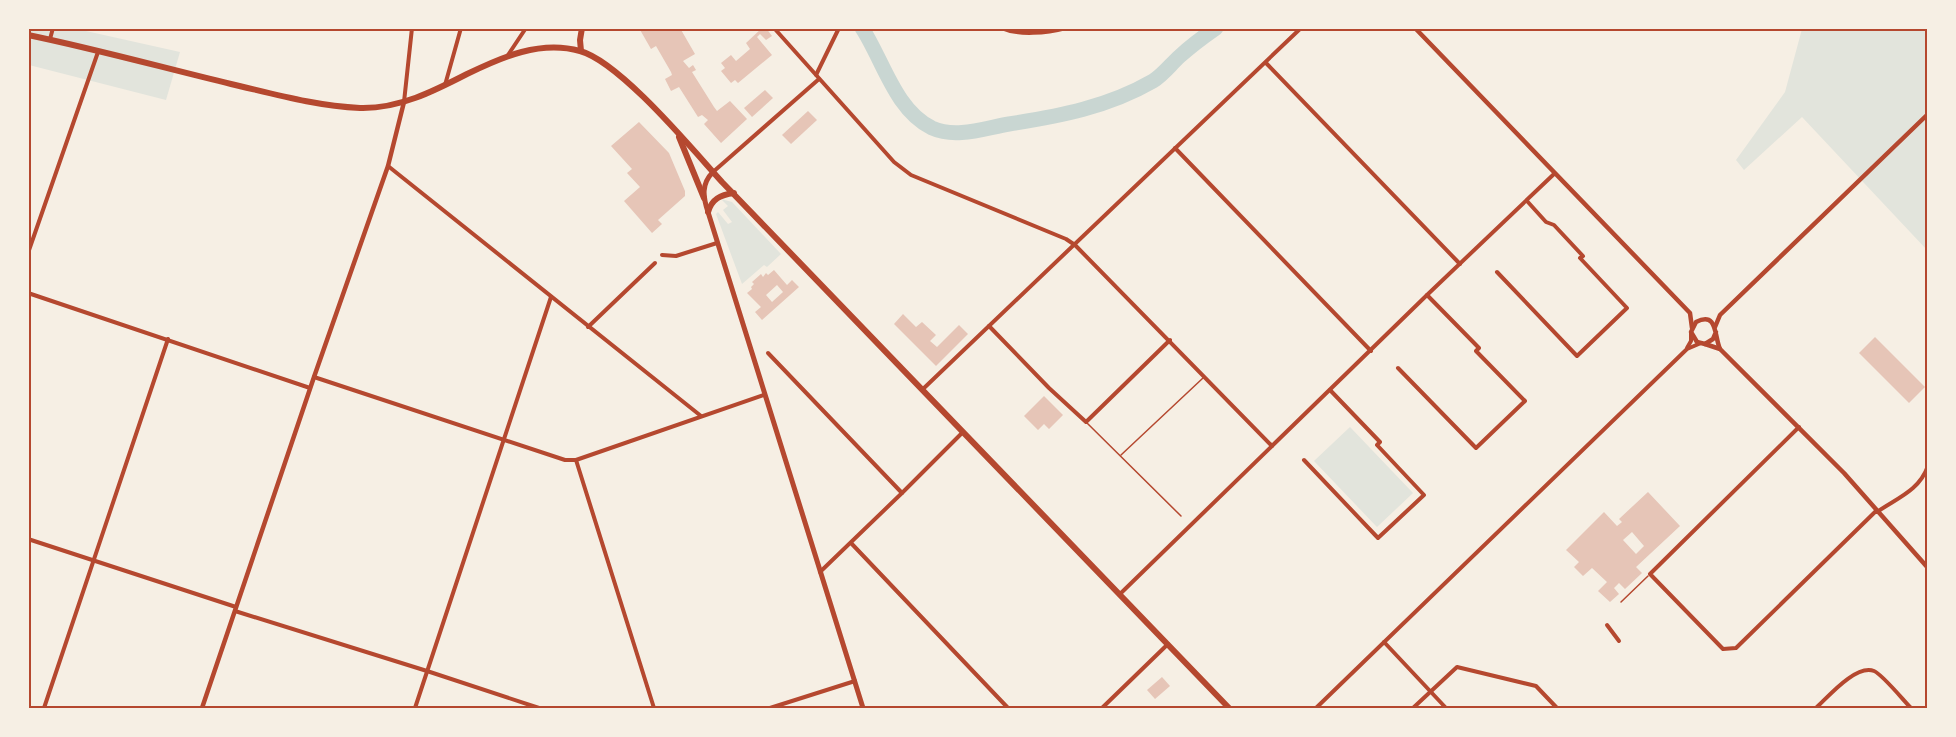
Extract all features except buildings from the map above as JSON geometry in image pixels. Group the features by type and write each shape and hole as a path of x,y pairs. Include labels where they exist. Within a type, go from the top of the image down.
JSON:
{"main road":[{"path":"581,51 582,28"},
{"path":"28,35 307,102 364,108 404,102 508,55 540,48 581,51 614,71 676,131 1229,708"},
{"path":"676,131 704,198 864,708"},
{"path":"704,198 707,178 713,172"},
{"path":"708,212 718,197 734,194"}],"street":[{"path":"50,40 53,28"},
{"path":"202,708 388,166 404,102 412,28"},
{"path":"445,85 461,28"},
{"path":"508,55 526,28"},
{"path":"774,28 894,162 911,175 1066,239 1075,245 1272,446"},
{"path":"713,172 818,77 839,28"},
{"path":"1001,28 1018,32 1035,32 1066,28"},
{"path":"923,389 1301,28"},
{"path":"1415,28 1690,313 1705,319 1716,330 1720,349 1844,473 1928,568"},
{"path":"28,253 98,52"},
{"path":"1266,63 1460,264"},
{"path":"1691,330 1696,322 1720,315 1928,114"},
{"path":"1176,148 1371,351"},
{"path":"388,166 701,417"},
{"path":"1120,594 1554,174"},
{"path":"1497,272 1577,356 1627,308 1580,258 1583,256 1527,201"},
{"path":"662,255 676,256 717,243"},
{"path":"588,327 655,263"},
{"path":"28,293 310,388"},
{"path":"1398,368 1476,448 1524,401 1476,351 1479,348 1427,295"},
{"path":"415,708 551,297"},
{"path":"1316,708 1687,349 1691,341 1690,313"},
{"path":"1687,349 1713,339 1720,315"},
{"path":"989,326 1048,388 1086,422 1170,340"},
{"path":"1691,330 1694,339 1720,349"},
{"path":"44,708 168,339"},
{"path":"768,353 902,494"},
{"path":"314,377 565,460 576,460 765,395"},
{"path":"1304,460 1378,538 1424,495 1377,445 1380,442 1330,390"},
{"path":"1799,427 1650,574 1723,649 1736,648 1877,511 1906,495 1917,485 1928,466"},
{"path":"820,572 963,432"},
{"path":"576,460 654,708"},
{"path":"28,539 539,708"},
{"path":"851,543 1008,708"},
{"path":"1607,625 1619,641"},
{"path":"1384,642 1446,708"},
{"path":"1102,708 1168,644"},
{"path":"1413,708 1457,667 1536,686 1557,708"},
{"path":"1816,708 1850,676 1863,670 1875,671 1911,708"},
{"path":"770,708 855,681"}],"lane":[{"path":"1121,455 1205,376"},
{"path":"1086,422 1181,516"},
{"path":"1621,602 1650,574"}],"shaded area":[{"path":"29,29 77,29 180,52 166,100 29,65"},
{"path":"1802,29 1927,29 1927,250 1802,117 1744,170 1736,160 1785,92"},
{"path":"721,199 732,202 781,254 742,284 716,214 718,212 728,224 732,222 723,210 728,206"},
{"path":"1350,427 1413,493 1377,527 1314,461"}],"waterway":[{"path":"862,28 891,83 908,109 932,128 951,133 1047,118 1119,98 1157,79 1184,52 1216,28"}]}
